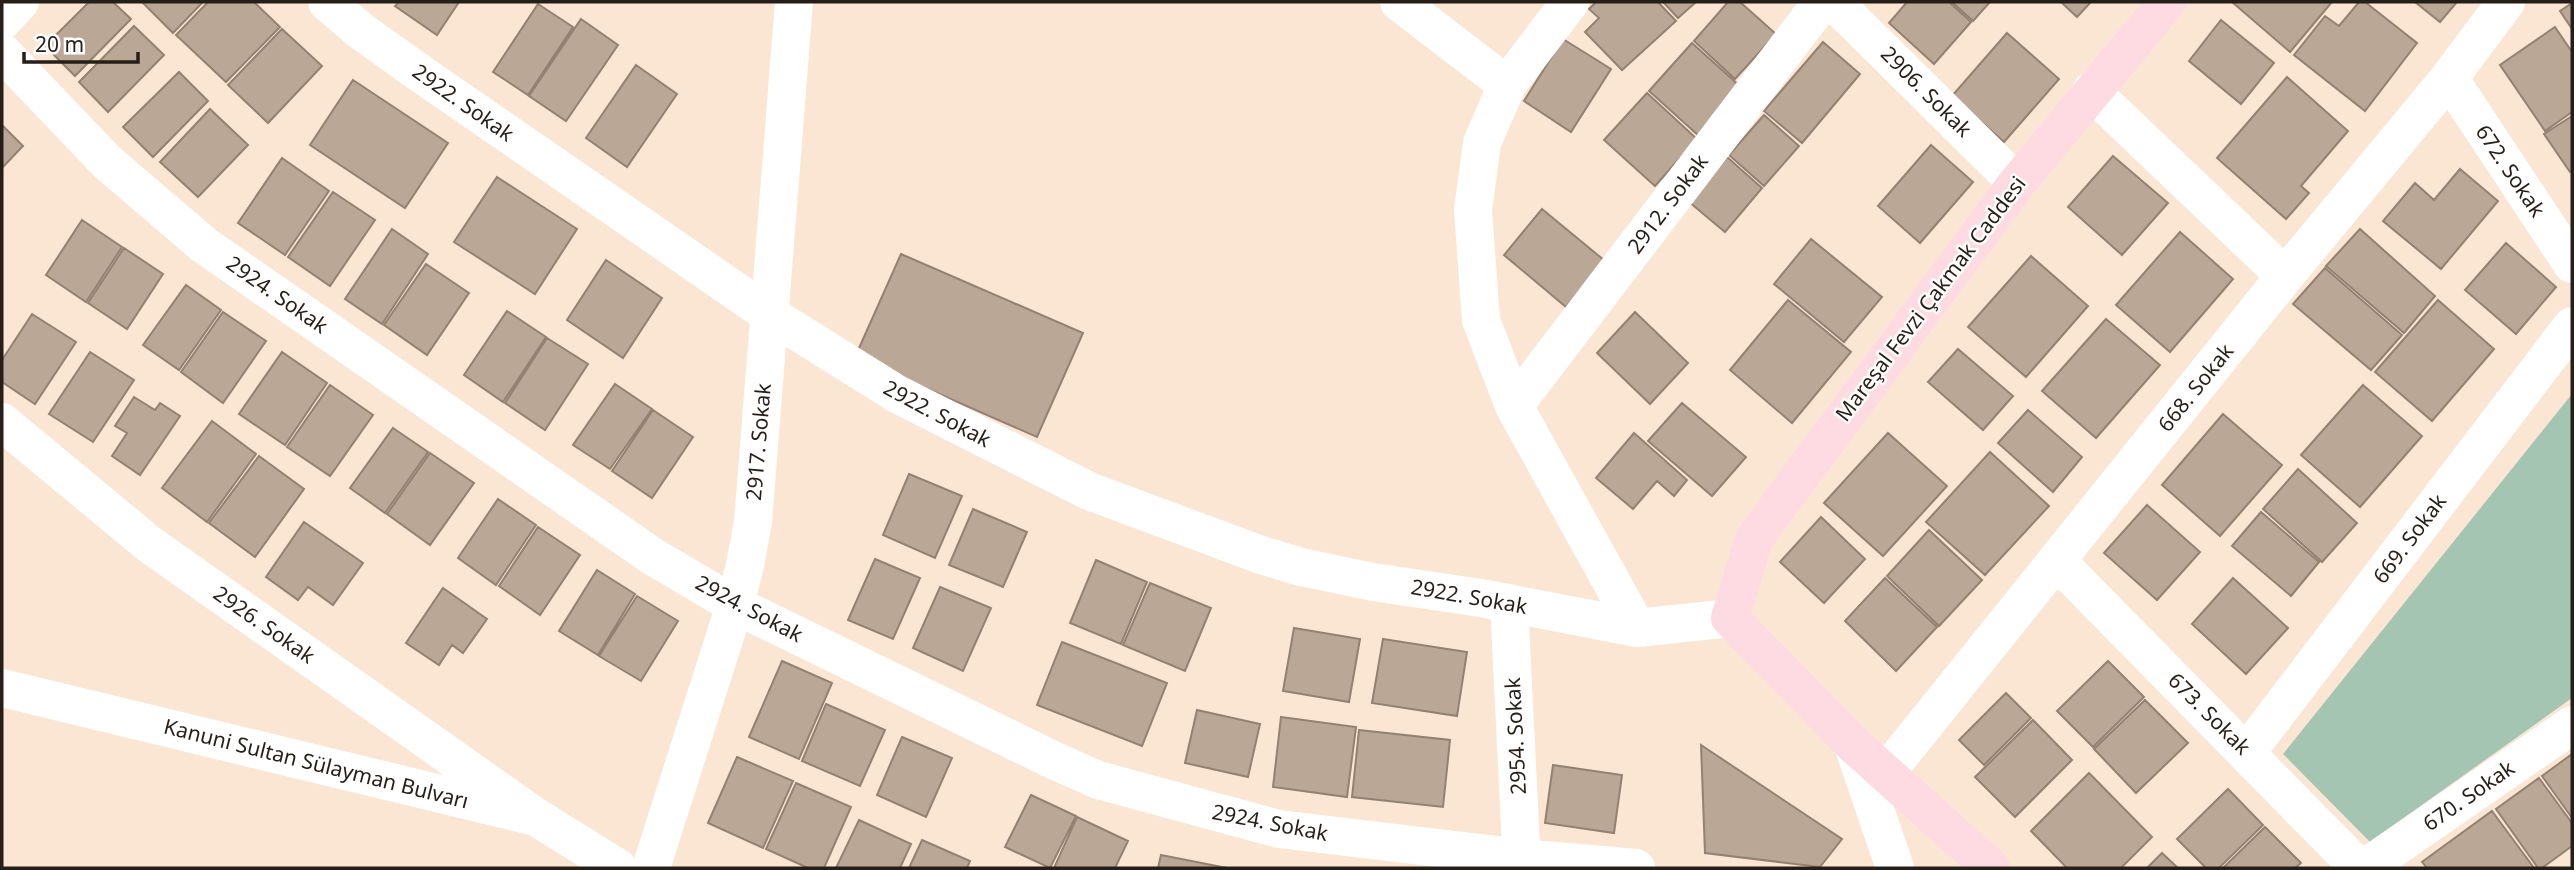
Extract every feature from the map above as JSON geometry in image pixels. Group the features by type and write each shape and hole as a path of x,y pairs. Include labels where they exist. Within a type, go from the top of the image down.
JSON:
{"main road":[{"name":"Mareşal Fevzi Çakmak Caddesi","path":"1730,618 1754,538 2017,183 2167,2"},
{"path":"1730,618 1853,744 1991,868"}],"street":[{"path":"2,21 20,2"},
{"name":"2922. Sokak","path":"327,2 361,31 769,314 897,394 1089,491 1208,536 1301,567 1637,628"},
{"name":"2917. Sokak","path":"651,868 746,565 752,522 794,2"},
{"path":"1399,2 1507,85"},
{"path":"1570,2 1507,85 1482,144 1473,210 1481,320 1514,405 1637,628 1730,618"},
{"name":"2912. Sokak","path":"1514,405 1822,2"},
{"name":"2906. Sokak","path":"1834,2 2017,183"},
{"name":"668. Sokak","path":"1885,774 2285,276 2449,78 2506,2"},
{"name":"2924. Sokak","path":"2,52 107,162 204,245 652,556 735,605 1098,780 1279,829 1522,863 1636,868"},
{"name":"672. Sokak","path":"2449,78 2572,264"},
{"path":"2091,91 2285,276"},
{"name":"669. Sokak","path":"2247,752 2572,326"},
{"name":"2926. Sokak","path":"2,422 149,544 537,817"},
{"name":"673. Sokak","path":"2057,561 2359,868"},
{"name":"2954. Sokak","path":"1509,603 1522,863"},
{"name":"Kanuni Sultan Sülayman Bulvarı","path":"2,688 537,817 618,868"},
{"name":"670. Sokak","path":"2365,868 2572,725"},
{"path":"1853,744 1895,868"}],"green space":[{"path":"2572,394 2572,698 2370,842 2283,754"}],"building":[{"path":"89,2 113,2 131,19 75,76 45,46"},
{"path":"142,2 203,2 173,33"},
{"path":"208,2 254,2 280,27 226,82 176,35"},
{"path":"399,2 459,2 437,35 395,6"},
{"path":"1596,2 1658,2 1676,21 1622,70 1585,32 1599,18 1589,9"},
{"path":"1663,2 1696,2 1678,18"},
{"path":"1728,2 1740,2 1776,34 1735,79 1694,41"},
{"path":"1907,2 1949,2 1971,22 1934,64 1889,23"},
{"path":"1952,2 1990,2 1973,21"},
{"path":"2061,2 2091,2 2077,17"},
{"path":"2232,2 2332,2 2290,52"},
{"path":"2359,2 2365,2 2417,43 2365,111 2294,55 2325,16 2339,26"},
{"path":"2415,2 2457,2 2440,22"},
{"path":"2572,3 2572,29 2560,11"},
{"path":"538,4 573,27 528,95 493,72"},
{"path":"581,19 618,45 566,121 529,96"},
{"path":"2221,20 2274,63 2241,104 2189,61"},
{"path":"134,26 164,55 108,112 79,82"},
{"path":"2555,27 2572,52 2572,112 2545,131 2500,65"},
{"path":"282,29 322,66 268,123 228,85"},
{"path":"2007,33 2059,79 2004,142 1952,96"},
{"path":"1563,39 1611,69 1571,132 1524,101"},
{"path":"1823,42 1860,74 1802,143 1764,111"},
{"path":"1692,43 1742,88 1699,136 1649,91"},
{"path":"636,65 677,94 627,167 586,138"},
{"path":"179,72 208,101 153,157 123,127"},
{"path":"2287,77 2348,131 2301,186 2309,193 2286,219 2217,158"},
{"path":"353,80 448,143 405,208 310,145"},
{"path":"1647,93 1697,139 1655,186 1604,140"},
{"path":"210,109 248,145 198,197 160,162"},
{"path":"1764,115 1799,146 1764,186 1729,155"},
{"path":"2572,116 2572,171 2570,172 2544,134"},
{"path":"2,125 23,146 2,168"},
{"path":"1931,145 1973,182 1920,243 1878,206"},
{"path":"2113,156 2168,203 2122,255 2068,207"},
{"path":"1727,157 1762,188 1725,232 1689,202"},
{"path":"282,158 329,191 285,255 238,223"},
{"path":"2460,169 2498,201 2441,269 2383,221 2415,183 2434,200"},
{"path":"497,177 577,229 535,294 454,242"},
{"path":"333,192 375,220 330,286 288,257"},
{"path":"1542,209 1605,261 1566,307 1504,255"},
{"path":"82,220 122,247 86,302 46,275"},
{"path":"392,229 428,254 382,324 345,299"},
{"path":"2360,229 2435,296 2404,333 2326,266"},
{"path":"2180,232 2233,279 2170,352 2116,305"},
{"path":"1811,239 1882,297 1844,342 1774,284"},
{"path":"2506,243 2556,287 2516,334 2465,290"},
{"path":"124,248 163,274 127,329 88,303"},
{"path":"901,254 1083,333 1037,437 855,357"},
{"path":"2031,256 2088,306 2026,377 1968,327"},
{"path":"606,260 662,298 623,358 567,320"},
{"path":"426,264 469,293 427,355 384,325"},
{"path":"2325,268 2402,335 2371,370 2293,304"},
{"path":"186,285 221,310 179,370 143,345"},
{"path":"1788,300 1851,352 1792,423 1730,370"},
{"path":"2438,300 2494,349 2432,421 2375,372"},
{"path":"507,311 546,337 503,402 464,375"},
{"path":"223,312 266,341 223,403 181,372"},
{"path":"1635,312 1688,363 1650,404 1597,353"},
{"path":"32,314 76,342 35,404 2,382 2,360"},
{"path":"2106,319 2160,365 2096,438 2042,391"},
{"path":"547,338 588,364 545,430 505,403"},
{"path":"1958,349 2013,396 1983,430 1928,382"},
{"path":"90,352 134,380 93,442 49,414"},
{"path":"282,352 327,383 285,445 239,414"},
{"path":"615,384 652,409 610,469 573,445"},
{"path":"330,385 373,415 330,476 287,447"},
{"path":"2363,385 2422,436 2360,507 2301,455"},
{"path":"134,397 155,410 160,403 180,416 140,475 112,456 127,433 115,426"},
{"path":"1682,403 1746,457 1712,496 1648,441"},
{"path":"653,410 693,437 652,498 612,471"},
{"path":"2028,410 2082,457 2053,492 1998,443"},
{"path":"2223,414 2282,465 2220,536 2162,485"},
{"path":"212,421 256,454 207,522 162,488"},
{"path":"393,428 428,452 385,513 350,488"},
{"path":"1634,433 1687,480 1674,496 1657,481 1633,509 1596,478"},
{"path":"1888,433 1947,486 1883,556 1824,503"},
{"path":"1990,452 2049,506 1985,575 1926,522"},
{"path":"430,453 474,483 430,545 387,514"},
{"path":"259,456 304,489 255,557 209,523"},
{"path":"2298,469 2357,523 2322,562 2263,509"},
{"path":"909,474 962,496 935,558 883,535"},
{"path":"498,499 536,525 496,585 458,558"},
{"path":"2147,505 2200,552 2157,600 2104,553"},
{"path":"973,509 1027,532 1003,587 949,565"},
{"path":"2261,512 2319,562 2291,596 2232,546"},
{"path":"1821,517 1865,559 1824,603 1780,562"},
{"path":"304,522 363,563 333,605 308,587 298,600 266,577"},
{"path":"538,527 580,555 540,615 499,586"},
{"path":"1929,530 1982,580 1939,626 1887,576"},
{"path":"875,559 920,578 893,639 848,620"},
{"path":"1096,560 1147,582 1121,644 1070,623"},
{"path":"597,570 635,594 598,655 559,631"},
{"path":"1885,578 1937,627 1896,671 1845,621"},
{"path":"2233,578 2288,628 2246,674 2192,624"},
{"path":"1150,583 1211,608 1185,671 1123,645"},
{"path":"940,587 991,608 963,671 913,648"},
{"path":"443,588 487,619 463,653 452,645 439,665 406,643"},
{"path":"637,596 678,621 641,681 599,656"},
{"path":"1294,628 1360,639 1349,702 1283,691"},
{"path":"1383,639 1467,652 1457,716 1372,703"},
{"path":"1062,642 1167,683 1142,746 1037,705"},
{"path":"782,661 832,683 799,759 749,737"},
{"path":"2108,661 2144,697 2093,747 2057,711"},
{"path":"2006,693 2031,718 1984,765 1959,740"},
{"path":"2145,700 2188,743 2136,793 2094,749"},
{"path":"826,704 885,730 860,786 802,761"},
{"path":"1197,710 1260,724 1248,777 1185,763"},
{"path":"1281,717 1356,727 1347,797 1273,787"},
{"path":"2033,720 2072,760 2015,817 1975,777"},
{"path":"1359,730 1450,740 1443,807 1352,797"},
{"path":"902,737 952,758 926,817 877,795"},
{"path":"1701,745 1842,839 1820,867 1705,853"},
{"path":"2572,754 2572,818 2542,776"},
{"path":"737,757 793,781 763,848 708,823"},
{"path":"1553,765 1622,775 1614,833 1545,823"},
{"path":"2089,773 2152,837 2121,868 2067,868 2031,831"},
{"path":"2539,778 2572,823 2572,846 2542,868 2538,868 2496,809"},
{"path":"796,783 851,807 824,868 808,868 766,849"},
{"path":"2228,789 2263,825 2219,868 2206,868 2177,839"},
{"path":"1031,795 1076,816 1050,868 1005,847"},
{"path":"2492,811 2534,868 2427,868 2422,862"},
{"path":"1077,817 1128,841 1115,868 1054,868"},
{"path":"859,820 911,844 900,868 836,868"},
{"path":"2265,827 2301,863 2295,868 2223,868"},
{"path":"922,840 970,861 967,868 909,868"},
{"path":"2162,853 2178,868 2147,868"},
{"path":"1161,855 1227,868 1158,868"}]}
